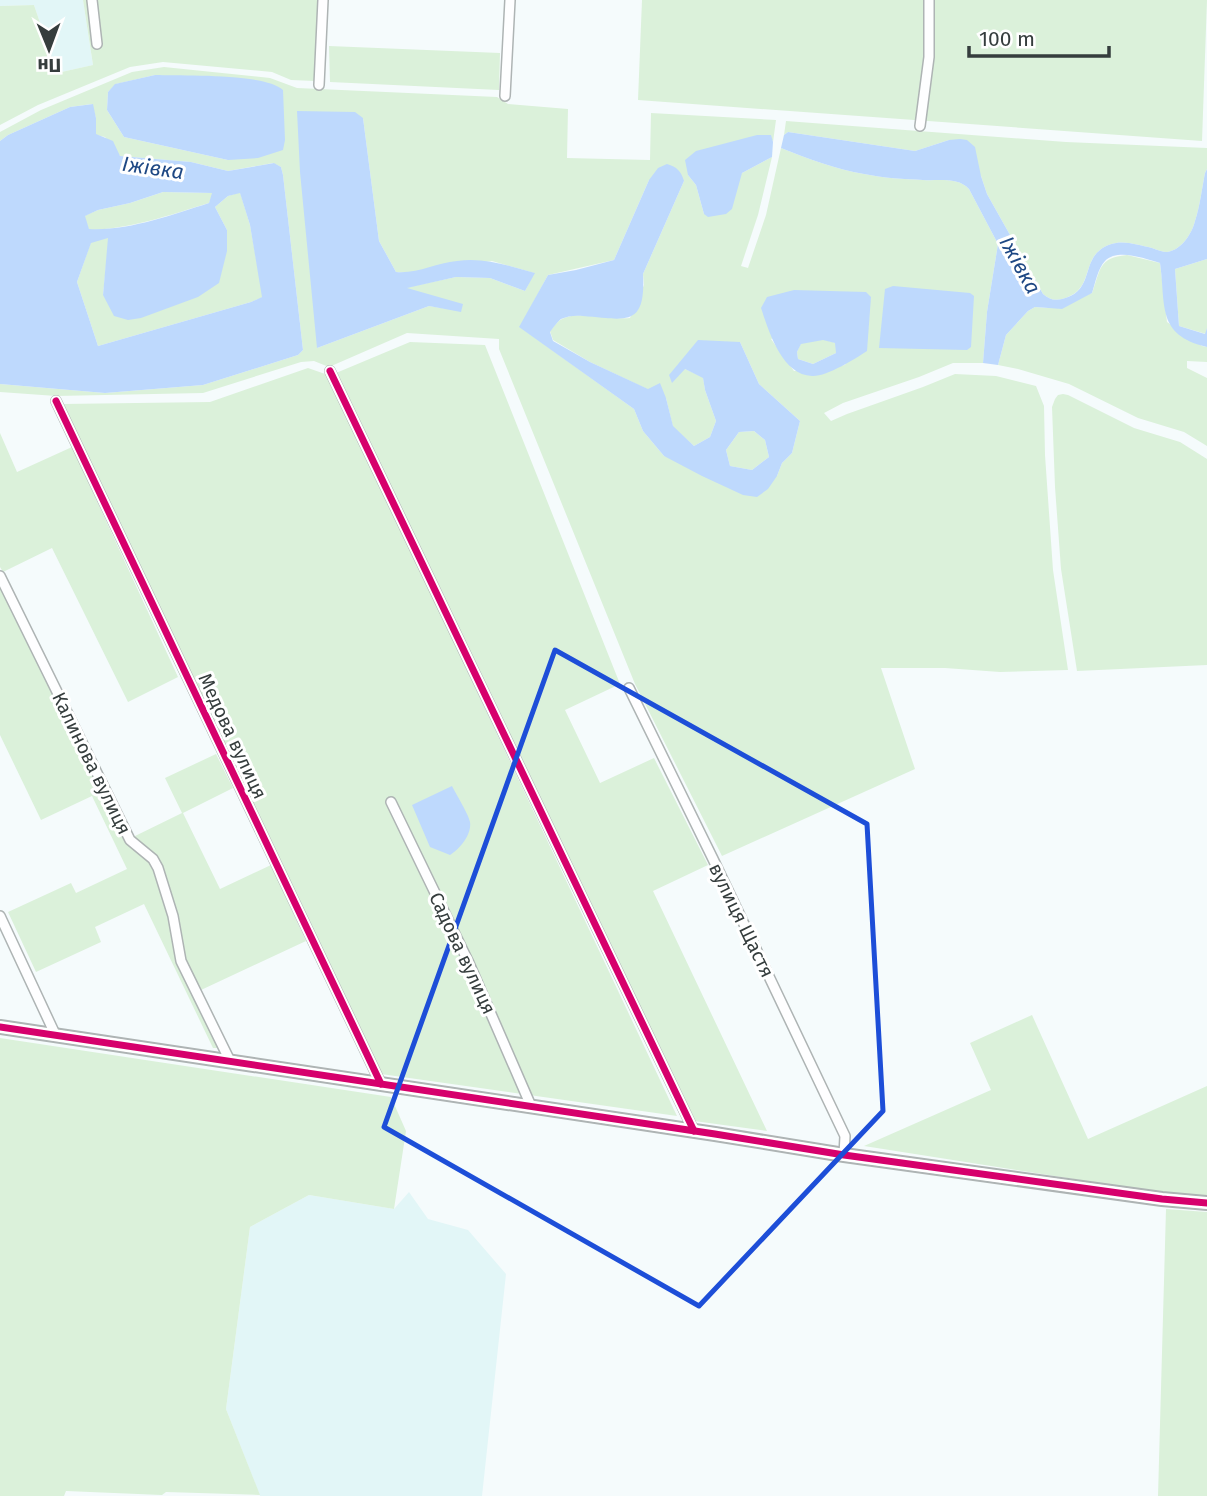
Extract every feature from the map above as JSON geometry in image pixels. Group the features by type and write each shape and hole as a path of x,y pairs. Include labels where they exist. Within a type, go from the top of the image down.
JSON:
{"street":[{"path":"92,0 97,44"},
{"path":"320,85 323,0"},
{"path":"505,96 510,0"},
{"path":"920,127 929,57 929,0"},
{"path":"330,372 694,1131"},
{"name":"Медова вулиця","path":"56,401 381,1084"},
{"name":"Калинова вулиця","path":"0,576 130,840 153,859 158,868 173,916 181,961 230,1061"},
{"name":"вулиця Щастя","path":"629,688 845,1136 844,1155"},
{"name":"Садова вулиця","path":"391,802 467,961 531,1107"},
{"path":"0,916 55,1034"},
{"path":"0,1027 844,1155 1207,1203"}],"highlighted area":[{"path":"555,650 867,824 883,1111 699,1306 384,1127"}],"shaded area":[{"path":"0,0 83,0 93,65 57,73 34,5 0,6"},
{"path":"409,1192 428,1219 468,1230 506,1274 482,1496 260,1496 226,1409 250,1227 309,1195 394,1209"}],"green space":[{"path":"83,0 319,0 315,81 291,80 272,72 163,62 130,67 38,105 0,125 0,6 34,5 57,73 93,65"},
{"path":"642,0 1207,0 1202,141 638,100"},
{"path":"329,46 500,53 499,90 330,82"},
{"path":"164,67 270,78 297,88 497,97 508,104 568,109 567,158 650,160 651,113 776,120 773,142 770,135 688,175 696,185 704,214 742,173 772,157 758,215 741,266 748,268 766,215 781,148 854,172 894,178 948,180 965,185 998,244 987,312 983,363 953,363 843,403 824,413 831,421 955,374 996,376 1036,386 1044,406 1053,570 1068,670 1000,672 945,668 881,668 915,769 722,856 635,684 499,349 499,339 407,333 329,367 314,361 301,362 203,393 56,396 0,392 0,384 105,393 203,385 298,355 303,350 281,167 273,163 228,171 191,162 120,156 105,137 96,135 96,118 92,104 70,107 0,141 0,132 41,110 132,72","holes":["155,75 228,160 124,137 107,110 108,92 116,84","363,118 379,241 396,272 407,273 492,261 534,273 525,291 490,278 456,277 404,288 461,311 429,306 317,348","649,180 684,181 643,274 644,285 630,318 569,316 560,320 550,331 553,340 590,362 666,398 673,427 694,446 710,437 716,421 703,377 685,369 740,342 759,384 800,421 792,453 782,463 777,476 664,456 643,431 634,409 520,327 548,275 614,260","871,297 845,365 794,371 771,339"]},
{"path":"786,121 1066,142 1207,148 1207,169 1194,226 1182,244 1167,252 1125,243 1106,246 1094,256 1078,290 1072,295 1054,300 1043,294 987,194 981,176 949,140 915,151 788,132 784,135"},
{"path":"163,192 213,193 209,203 180,212 135,224 89,230 84,216"},
{"path":"240,192 250,225 263,297 98,346 77,282 91,242 109,237 103,295 227,230 215,207 228,196"},
{"path":"1127,255 1160,263 1167,322 1207,347 1207,362 1187,361 1187,368 1207,378 1207,446 1184,432 1138,418 1069,384 998,365 1006,335 1028,311 1035,307 1047,308 1092,293 1102,266 1111,259"},
{"path":"1207,259 1206,334 1179,326 1175,269"},
{"path":"822,339 836,343 836,353 813,364 798,359 797,352 801,343"},
{"path":"410,342 485,345 620,684 565,710 600,783 654,758 708,865 653,891 767,1131 694,1121 336,373"},
{"path":"308,368 328,375 677,1116 381,1074 62,404 210,402"},
{"path":"1063,394 1134,428 1180,442 1207,459 1207,665 1077,671 1061,569 1055,487 1052,407 1058,395"},
{"path":"754,431 765,440 769,457 752,470 730,466 726,450 739,432"},
{"path":"0,433 17,472 72,447 178,677 128,702 52,548 3,572 0,567"},
{"path":"0,584 127,842 150,861 155,869 170,916 178,962 220,1048 213,1048 144,904 95,927 101,942 36,972 8,912 71,883 76,893 127,869 92,796 41,820 0,735"},
{"path":"216,754 233,788 183,813 220,889 271,865 306,941 201,990 185,959 177,915 162,866 156,856 133,837 182,813 165,778"},
{"path":"1032,1015 1088,1139 1207,1086 1207,1197 1163,1193 864,1146 991,1090 970,1043"},
{"path":"0,1038 391,1097 406,1131 394,1209 309,1195 250,1227 226,1409 260,1495 66,1491 64,1496 0,1496"},
{"path":"1166,1209 1207,1212 1207,1496 1158,1496"}],"water":[{"path":"155,75 242,78 283,90 283,150 258,158 228,160 124,137 107,110 108,92 115,84"},
{"name":"Іжівка","path":"93,104 96,134 113,141 120,156 191,162 228,171 274,163 281,167 303,350 298,355 203,385 105,393 0,384 0,141 70,107","holes":["163,192 212,193 209,203 165,217 134,225 89,229 85,216","240,193 250,225 262,297 98,346 77,282 91,243 108,238 103,295 114,316 128,320 141,318 198,297 219,283 227,251 227,230 215,207 228,196"]},
{"path":"297,111 355,112 363,118 379,241 396,272 457,261 487,261 535,273 525,291 490,278 456,277 407,288 463,304 461,312 429,306 317,348 300,172"},
{"name":"Іжівка","path":"788,132 915,151 949,140 967,140 975,147 987,194 1043,294 1054,300 1072,295 1078,290 1094,256 1106,246 1125,243 1167,252 1182,244 1194,226 1207,169 1207,259 1175,269 1179,326 1205,334 1207,328 1207,347 1179,335 1171,326 1164,305 1160,263 1117,255 1110,257 1103,264 1092,293 1062,309 1035,307 1028,311 1006,335 998,365 983,363 987,312 998,244 969,189 954,181 879,176 822,163 781,148 784,135"},
{"path":"757,135 771,135 772,157 742,173 732,209 726,214 708,217 704,214 696,185 688,175 685,160 696,151"},
{"path":"667,164 673,167 680,172 684,181 643,274 641,304 636,312 621,319 569,316 561,319 550,332 553,341 648,389 660,383 673,426 694,446 710,437 716,421 703,378 685,369 672,383 669,375 698,340 740,342 759,384 800,421 792,453 782,463 768,489 757,497 743,495 664,456 643,431 634,409 519,327 548,275 614,260 649,180 658,168","holes":["754,431 765,440 769,457 752,470 730,466 726,450 739,432"]},
{"path":"893,286 970,293 974,296 971,347 967,350 879,348 885,289"},
{"path":"794,290 866,292 871,297 867,351 825,374 802,374 785,360 773,340 761,308 767,297","holes":["823,340 835,343 836,353 813,364 798,359 797,352 801,344"]},
{"path":"452,786 470,827 464,841 450,855 430,847 412,805"}],"cycle path":[{"path":"330,371 694,1131"},
{"path":"56,401 381,1084"},
{"path":"0,1027 844,1155 1207,1203"}]}
